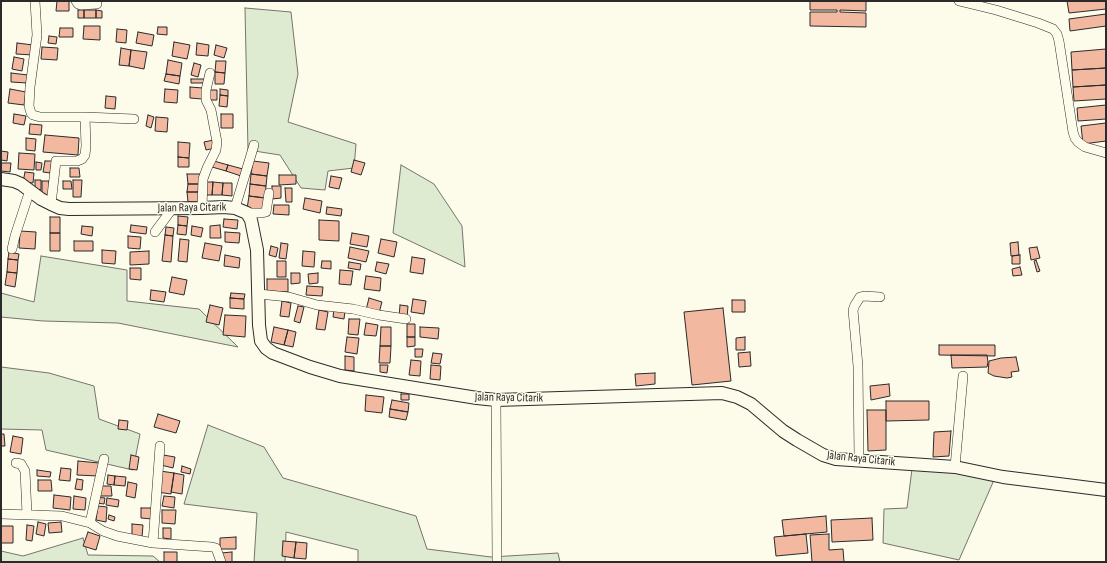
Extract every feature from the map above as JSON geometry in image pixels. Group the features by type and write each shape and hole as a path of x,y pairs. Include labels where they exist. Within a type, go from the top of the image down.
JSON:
{"street":[{"path":"35,1 37,35 30,87 29,106 31,113 40,117 134,119"},
{"path":"76,1 80,5 97,4"},
{"path":"959,1 996,10 1053,29 1057,34 1059,41 1075,138 1085,147 1106,153"},
{"path":"202,208 203,179 216,150 217,142 211,110 206,100 206,90 210,73"},
{"path":"51,204 56,161 77,161 82,159 85,155 85,117"},
{"path":"235,208 254,145"},
{"name":"Jalan Raya Citarik","path":"1,179 14,181 30,190 41,199 60,208 69,210 216,207 235,208 247,213 251,220 257,250 261,342 273,353 310,367 340,376 496,400 722,393 737,397 751,404 796,440 823,455 836,459 955,467 1004,477 1106,490"},
{"path":"12,249 30,190"},
{"path":"247,213 266,212 269,193"},
{"path":"155,232 172,209"},
{"path":"258,294 289,297 317,305 353,309 406,319"},
{"path":"859,460 858,366 853,310 860,297 880,297"},
{"path":"955,467 963,376"},
{"path":"496,400 497,562"},
{"path":"153,543 160,446"},
{"path":"90,524 104,459"},
{"path":"16,463 21,464 25,471 27,514"},
{"path":"1,514 62,516 90,524 117,536 153,543 212,546 218,551 221,562"}],"green space":[{"path":"245,8 291,12 298,74 288,122 356,144 354,168 328,171 325,190 301,188 280,155 248,150"},
{"path":"401,165 434,184 462,226 465,267 393,233"},
{"path":"41,256 127,270 127,301 199,309 238,347 118,323 43,321 1,317 1,293 34,302"},
{"path":"1,367 49,373 94,386 99,419 140,434 133,470 46,450 42,430 1,429"},
{"path":"208,425 264,447 283,478 416,516 427,549 491,557 558,553 560,562 358,562 358,550 286,532 285,562 254,562 257,513 184,504"},
{"path":"962,466 994,480 959,560 883,543 884,509 907,508 912,469"},
{"path":"83,538 88,555 153,556 160,562 1,562 1,551 23,556"}],"building":[{"path":"57,1 69,1 69,11 56,11"},
{"path":"810,1 866,1 866,11 840,10 840,12 866,13 866,27 810,26 810,12 837,12 837,10 810,10"},
{"path":"1067,1 1106,1 1106,9 1069,13"},
{"path":"78,10 84,10 84,18 78,18"},
{"path":"84,10 96,10 96,18 84,18"},
{"path":"96,10 102,11 102,18 96,18"},
{"path":"1106,14 1106,26 1070,31 1069,19"},
{"path":"84,26 100,26 100,40 83,39"},
{"path":"158,27 167,27 167,35 157,34"},
{"path":"60,28 73,28 73,37 59,37"},
{"path":"117,29 127,30 126,43 116,42"},
{"path":"138,32 154,35 152,46 136,43"},
{"path":"49,36 57,37 56,44 48,43"},
{"path":"174,42 190,45 187,59 172,56"},
{"path":"17,43 33,45 33,55 16,54"},
{"path":"197,43 209,45 208,56 196,55"},
{"path":"216,45 227,48 224,58 214,55"},
{"path":"42,47 58,48 57,60 41,59"},
{"path":"121,48 131,50 129,66 119,65"},
{"path":"1106,49 1106,68 1072,70 1071,52"},
{"path":"131,50 147,52 144,69 129,66"},
{"path":"14,57 24,59 22,71 12,69"},
{"path":"168,60 182,63 180,76 166,74"},
{"path":"216,61 226,61 225,73 215,72"},
{"path":"194,63 201,65 198,77 191,75"},
{"path":"1106,68 1106,85 1073,87 1072,70"},
{"path":"215,72 225,73 224,84 215,84"},
{"path":"11,73 28,75 27,83 11,82"},
{"path":"166,74 180,76 179,84 164,81"},
{"path":"191,79 206,79 206,83 191,83"},
{"path":"1106,85 1106,99 1074,101 1073,87"},
{"path":"190,87 203,88 202,99 190,98"},
{"path":"10,89 26,92 24,105 8,103"},
{"path":"165,89 178,90 177,103 164,102"},
{"path":"220,89 228,90 228,96 220,95"},
{"path":"207,90 217,90 217,100 207,100"},
{"path":"220,95 228,96 227,107 219,106"},
{"path":"106,96 116,97 115,109 105,108"},
{"path":"1106,105 1106,119 1078,121 1077,108"},
{"path":"14,114 26,116 24,125 13,123"},
{"path":"221,114 233,114 233,128 221,128"},
{"path":"148,115 154,117 151,128 146,126"},
{"path":"156,117 168,118 167,132 155,131"},
{"path":"1106,123 1106,141 1083,144 1081,126"},
{"path":"30,124 42,125 41,135 29,134"},
{"path":"45,135 79,138 78,155 43,152"},
{"path":"26,138 36,139 35,151 26,150"},
{"path":"214,140 215,148 206,150 204,142"},
{"path":"178,142 190,143 189,158 178,157"},
{"path":"1,151 8,152 7,161 1,160"},
{"path":"19,153 35,154 34,170 18,169"},
{"path":"178,157 189,158 189,167 178,167"},
{"path":"354,160 365,163 361,175 351,172"},
{"path":"45,161 52,161 50,173 43,172"},
{"path":"214,161 228,165 226,171 212,167"},
{"path":"253,161 269,163 267,176 251,174"},
{"path":"36,162 42,163 41,170 36,170"},
{"path":"1,163 11,163 10,172 1,171"},
{"path":"228,165 243,169 241,176 226,171"},
{"path":"70,168 79,168 80,177 70,177"},
{"path":"25,172 34,173 33,183 23,182"},
{"path":"187,174 200,174 200,184 188,184"},
{"path":"251,174 267,176 266,186 250,184"},
{"path":"279,175 296,175 296,184 279,185"},
{"path":"331,176 342,178 339,189 329,187"},
{"path":"35,180 41,180 41,190 35,189"},
{"path":"73,180 82,180 81,197 73,197"},
{"path":"42,181 49,181 49,195 42,195"},
{"path":"63,181 71,181 72,189 63,189"},
{"path":"205,182 213,182 212,195 204,195"},
{"path":"213,182 223,183 222,195 212,195"},
{"path":"223,183 232,183 232,196 222,195"},
{"path":"188,184 200,184 200,192 187,192"},
{"path":"250,184 266,186 265,198 249,196"},
{"path":"272,186 281,186 281,198 272,199"},
{"path":"285,188 292,188 292,202 286,202"},
{"path":"187,192 200,192 200,202 188,202"},
{"path":"249,196 265,198 263,211 247,209"},
{"path":"305,198 322,201 320,213 303,209"},
{"path":"274,205 289,205 289,215 273,214"},
{"path":"327,207 342,209 341,216 326,214"},
{"path":"178,216 188,217 187,226 178,225"},
{"path":"50,217 60,217 60,233 50,233"},
{"path":"224,219 238,220 237,229 223,227"},
{"path":"319,220 339,221 339,241 319,240"},
{"path":"131,225 147,227 146,234 130,232"},
{"path":"178,225 187,226 186,235 177,234"},
{"path":"220,225 221,238 210,238 210,226"},
{"path":"82,226 93,227 92,236 81,234"},
{"path":"192,226 203,228 201,237 191,235"},
{"path":"166,227 174,228 173,236 165,235"},
{"path":"20,231 36,232 35,249 19,248"},
{"path":"225,232 240,233 239,243 225,242"},
{"path":"50,233 60,233 60,251 50,251"},
{"path":"352,233 369,236 367,247 350,244"},
{"path":"165,235 173,236 171,262 162,261"},
{"path":"128,236 141,237 140,249 128,248"},
{"path":"180,239 189,240 187,262 178,261"},
{"path":"381,239 397,242 394,257 378,253"},
{"path":"74,241 93,241 93,251 74,251"},
{"path":"1018,242 1019,255 1011,256 1010,243"},
{"path":"205,243 222,246 219,261 202,258"},
{"path":"281,243 288,244 286,259 279,258"},
{"path":"271,246 278,248 276,257 269,255"},
{"path":"350,247 369,251 366,262 348,258"},
{"path":"1037,247 1040,258 1031,260 1029,248"},
{"path":"102,250 116,251 115,264 102,263"},
{"path":"149,251 149,264 130,265 130,252"},
{"path":"303,251 315,252 314,267 302,266"},
{"path":"9,252 19,254 18,260 8,259"},
{"path":"225,255 240,258 239,268 224,266"},
{"path":"1020,255 1020,264 1012,264 1012,256"},
{"path":"412,257 425,259 423,274 410,272"},
{"path":"8,259 18,260 17,273 7,272"},
{"path":"1036,260 1040,271 1037,272 1034,261"},
{"path":"277,261 286,261 286,277 277,277"},
{"path":"322,261 331,261 331,269 321,268"},
{"path":"349,262 361,264 360,270 348,268"},
{"path":"377,262 389,264 386,274 375,271"},
{"path":"1020,267 1022,275 1013,276 1012,269"},
{"path":"130,268 141,268 141,280 130,279"},
{"path":"340,270 353,271 351,285 339,284"},
{"path":"7,272 17,273 15,287 5,285"},
{"path":"291,273 300,273 300,283 291,284"},
{"path":"318,273 318,283 309,284 308,274"},
{"path":"366,276 381,278 380,291 364,289"},
{"path":"172,277 187,280 184,295 169,292"},
{"path":"267,279 288,279 288,292 267,291"},
{"path":"307,286 323,287 322,296 306,295"},
{"path":"151,290 166,292 164,302 150,300"},
{"path":"231,293 245,294 244,299 230,298"},
{"path":"230,298 244,299 244,309 230,308"},
{"path":"369,298 382,302 379,313 366,310"},
{"path":"413,299 426,301 424,314 411,312"},
{"path":"732,300 745,300 745,312 732,312"},
{"path":"282,301 291,303 289,317 280,316"},
{"path":"210,305 223,308 219,325 206,322"},
{"path":"400,305 408,306 407,318 399,317"},
{"path":"298,306 304,307 300,323 294,321"},
{"path":"723,308 731,381 692,385 684,312"},
{"path":"334,309 345,311 344,319 333,317"},
{"path":"319,310 328,312 325,330 316,329"},
{"path":"225,315 246,316 245,337 223,335"},
{"path":"349,319 360,319 358,335 348,334"},
{"path":"366,323 378,325 376,336 364,335"},
{"path":"407,324 415,324 415,337 407,337"},
{"path":"274,327 288,330 284,345 271,342"},
{"path":"381,327 391,327 391,346 380,346"},
{"path":"420,327 439,328 438,339 420,337"},
{"path":"288,330 296,332 293,347 284,345"},
{"path":"347,337 359,338 357,354 345,352"},
{"path":"407,337 415,337 415,346 407,347"},
{"path":"745,337 745,350 736,350 736,338"},
{"path":"939,345 995,345 995,356 939,355"},
{"path":"380,346 391,346 390,363 379,363"},
{"path":"415,349 423,349 422,357 415,357"},
{"path":"750,352 751,366 739,367 738,353"},
{"path":"433,353 442,354 440,364 431,363"},
{"path":"951,355 987,355 987,367 952,368"},
{"path":"345,356 354,357 354,371 345,370"},
{"path":"1016,357 1019,371 1011,372 1012,377 1007,378 994,376 988,373 989,361 1001,358"},
{"path":"411,360 421,361 420,376 409,375"},
{"path":"380,365 388,365 387,373 380,372"},
{"path":"431,365 441,366 440,380 430,379"},
{"path":"655,373 655,384 636,386 635,374"},
{"path":"889,384 890,396 871,400 870,386"},
{"path":"401,394 409,394 409,400 401,400"},
{"path":"366,395 384,397 382,413 365,411"},
{"path":"392,400 409,403 408,412 390,409"},
{"path":"886,401 929,401 929,420 886,421"},
{"path":"390,409 408,412 406,420 389,417"},
{"path":"867,410 886,410 886,450 868,451"},
{"path":"158,414 180,421 176,433 154,427"},
{"path":"119,420 128,421 127,430 118,429"},
{"path":"951,431 949,456 933,457 934,432"},
{"path":"1,434 4,434 5,446 1,446"},
{"path":"13,436 23,438 21,454 10,452"},
{"path":"131,455 139,457 137,470 129,469"},
{"path":"163,455 175,457 173,468 161,465"},
{"path":"78,461 99,463 98,476 77,475"},
{"path":"182,466 191,469 190,474 181,472"},
{"path":"61,468 71,469 70,481 59,480"},
{"path":"37,470 51,472 50,477 37,476"},
{"path":"160,471 174,473 171,494 157,492"},
{"path":"174,473 184,475 182,494 171,492"},
{"path":"108,475 115,476 114,485 107,484"},
{"path":"115,476 126,477 125,486 114,485"},
{"path":"77,479 83,480 82,490 75,489"},
{"path":"38,480 51,480 52,491 38,491"},
{"path":"128,482 137,484 135,498 126,496"},
{"path":"99,486 111,486 112,496 100,496"},
{"path":"54,495 71,497 70,510 53,508"},
{"path":"74,496 86,498 85,510 73,509"},
{"path":"164,496 175,497 174,508 162,506"},
{"path":"97,497 105,498 104,504 96,503"},
{"path":"107,498 119,500 118,507 106,505"},
{"path":"98,506 107,507 106,522 96,520"},
{"path":"141,508 152,508 152,519 141,518"},
{"path":"162,510 176,510 175,524 162,523"},
{"path":"109,515 115,517 114,521 108,519"},
{"path":"826,516 827,532 784,536 782,520"},
{"path":"872,518 873,540 832,542 831,520"},
{"path":"38,522 46,524 44,536 36,534"},
{"path":"61,522 62,532 49,533 48,523"},
{"path":"132,524 143,525 142,537 132,536"},
{"path":"27,525 34,526 32,541 26,540"},
{"path":"1,526 13,526 13,543 1,543"},
{"path":"163,528 171,528 171,539 163,538"},
{"path":"88,532 100,536 96,550 83,546"},
{"path":"806,534 808,553 776,556 774,537"},
{"path":"829,534 829,550 843,549 844,562 812,562 810,535"},
{"path":"236,537 236,549 220,549 220,538"},
{"path":"283,541 296,542 294,558 282,556"},
{"path":"296,542 307,543 306,559 294,558"},
{"path":"164,552 177,552 177,562 164,562"},
{"path":"232,552 232,562 222,562 221,553"}]}
